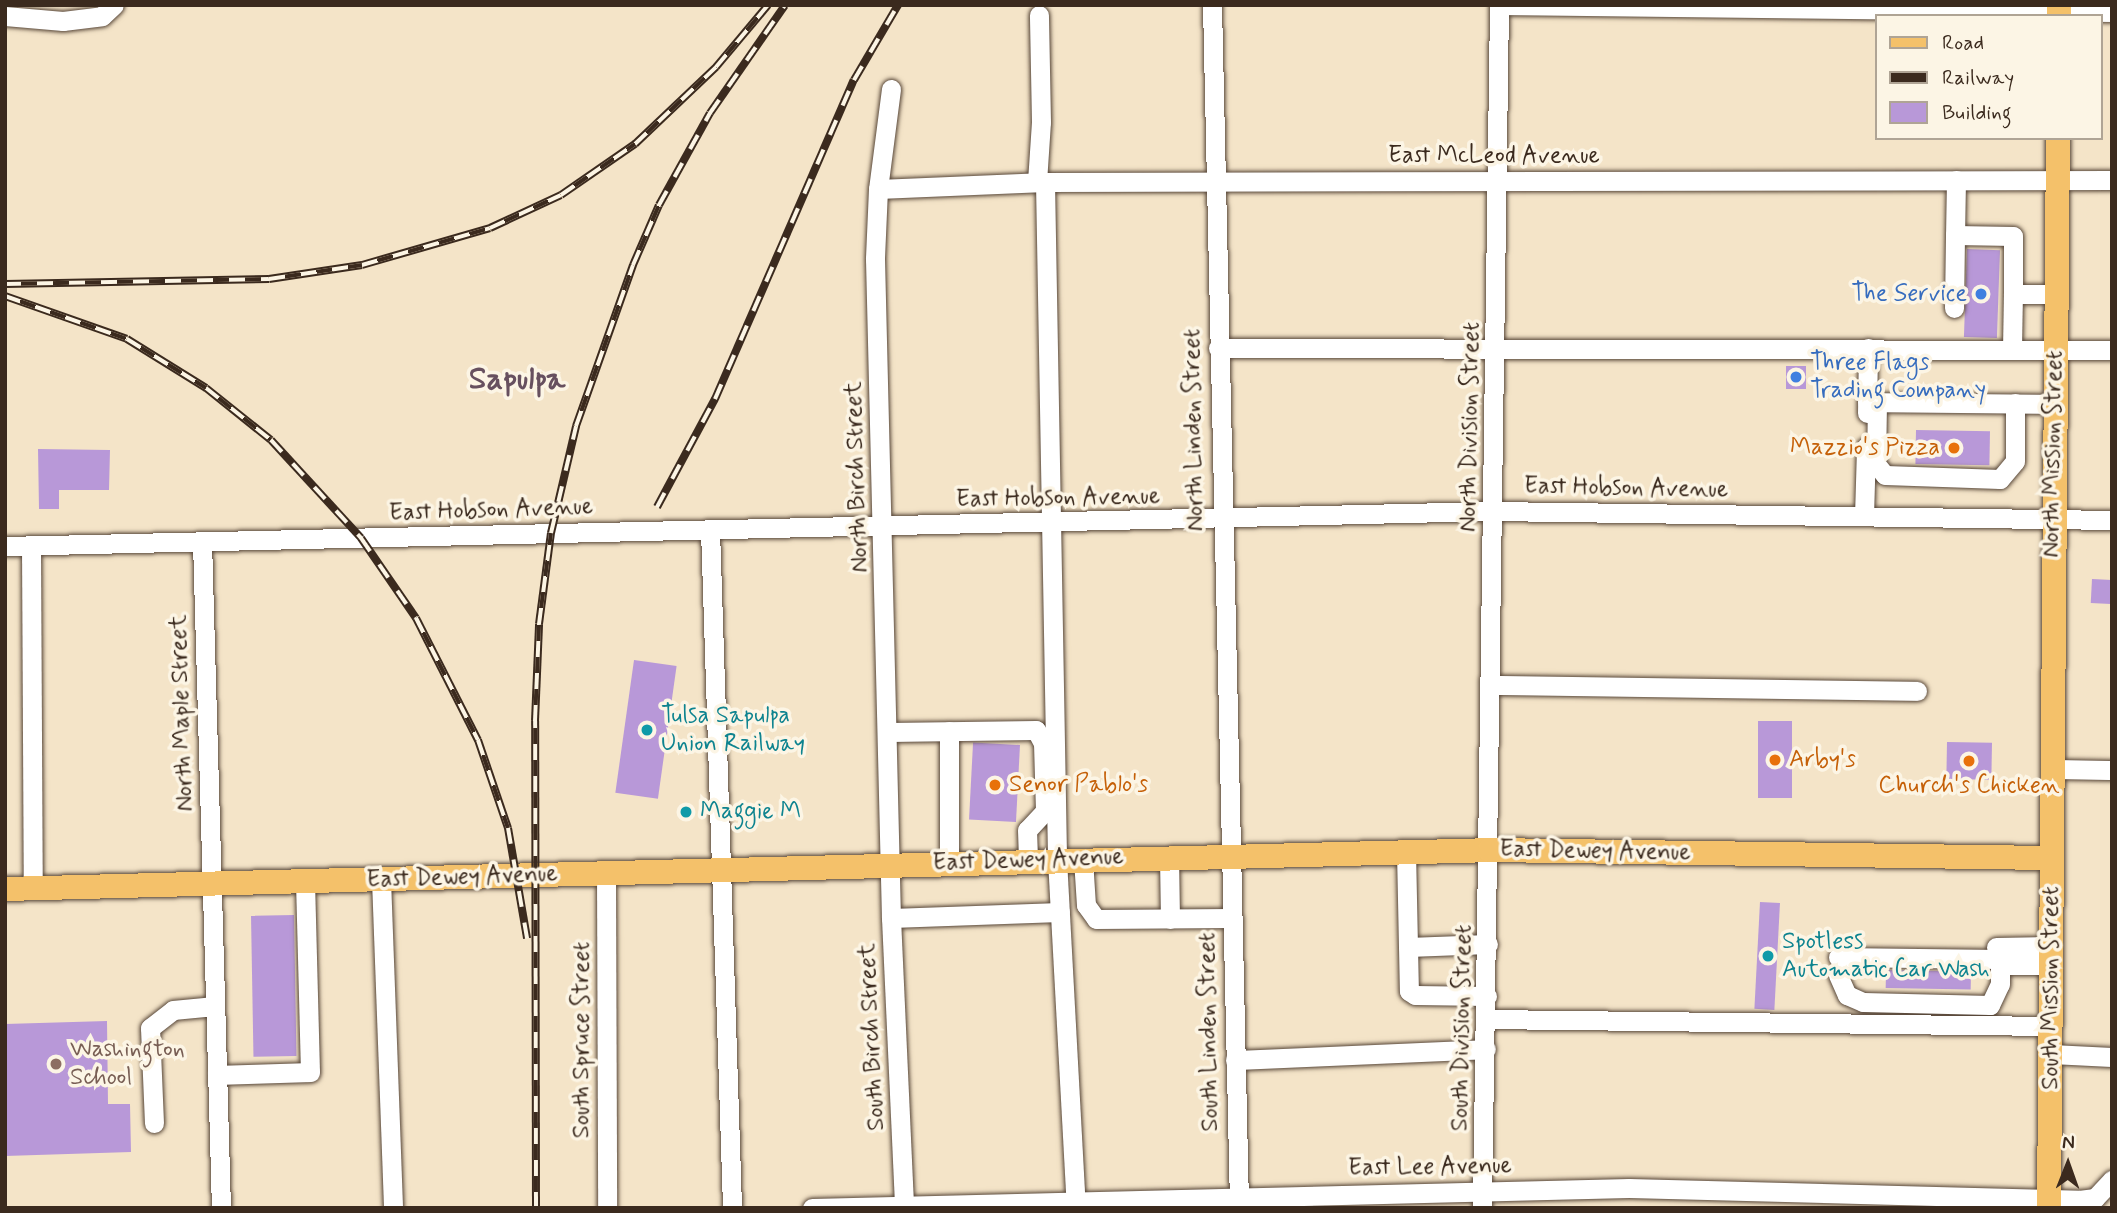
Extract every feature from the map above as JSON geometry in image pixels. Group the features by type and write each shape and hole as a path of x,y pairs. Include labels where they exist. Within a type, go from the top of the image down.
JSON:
{"main road":[{"name":"North Mission Street","path":"2052,769 2051,519 2057,140"},
{"name":"South Mission Street","path":"2049,1203 2052,769"},
{"name":"East Dewey Avenue","path":"5,889 1406,851 2052,858"}],"street":[{"path":"5,16 63,21 102,16 114,5"},
{"name":"North Linden Street","path":"1212,5 1220,520 1229,855"},
{"path":"1499,5 2112,12"},
{"name":"North Division Street","path":"1490,850 1499,5"},
{"path":"1039,15 1048,522 1052,562 1058,859 1076,1205"},
{"name":"North Birch Street","path":"890,864 889,732 874,259 877,190 891,89"},
{"path":"1954,308 1956,180"},
{"name":"East McLeod Avenue","path":"877,190 1041,182 2112,180"},
{"path":"1955,236 2013,236 2012,349"},
{"path":"2013,294 2055,294"},
{"path":"1218,348 1496,345 2112,350"},
{"path":"1868,348 1876,464 1885,475 2000,479 2015,461 2015,404"},
{"path":"1872,402 2053,404"},
{"path":"1864,516 1872,402"},
{"name":"East Hobson Avenue","path":"5,546 883,524 1220,520 1493,511 2112,520"},
{"path":"710,529 732,1208"},
{"name":"North Maple Street","path":"202,541 221,1208"},
{"path":"32,545 33,889"},
{"path":"1493,685 1917,691"},
{"path":"889,732 1036,730 1043,743 1045,811 1027,830 1028,860"},
{"path":"949,731 949,863"},
{"path":"2052,769 2112,770"},
{"name":"South Division Street","path":"1482,1198 1490,850"},
{"path":"1406,851 1409,991 1415,995 1487,996"},
{"name":"South Linden Street","path":"1229,855 1238,1203"},
{"path":"1169,856 1170,919"},
{"path":"1083,859 1086,905 1096,919 1231,918"},
{"name":"South Birch Street","path":"890,864 904,1206"},
{"name":"South Spruce Street","path":"606,872 607,1208"},
{"path":"381,879 389,1184 393,1208"},
{"path":"217,1075 310,1072 306,881"},
{"path":"891,918 1060,912"},
{"path":"1408,947 1488,944"},
{"path":"1998,956 2051,955"},
{"path":"1998,956 2000,959 1838,966 1847,995 1863,1002 1990,1005 2000,984 1998,956"},
{"path":"154,1123 150,1028 173,1010 215,1006"},
{"path":"1486,1019 2051,1026"},
{"path":"1235,1060 1486,1049"},
{"path":"2051,1054 2112,1057"},
{"name":"East Lee Avenue","path":"812,1208 1482,1198 2049,1203 2095,1198 2112,1180"}],"building":[{"name":"The Service","path":"1967,249 2000,250 1997,338 1964,337"},
{"name":"Three Flags Trading Company","path":"1786,366 1806,366 1806,389 1786,389"},
{"name":"Mazzio's Pizza","path":"1916,430 1990,431 1989,465 1915,464"},
{"path":"38,449 110,450 109,490 59,490 59,509 39,509"},
{"path":"2092,579 2112,580 2111,604 2091,603"},
{"name":"Tulsa Sapulpa Union Railway","path":"634,660 677,666 658,799 615,793"},
{"name":"Arby's","path":"1758,721 1792,721 1792,798 1758,798"},
{"name":"Church's Chicken","path":"1947,742 1992,743 1991,780 1946,779"},
{"name":"Senor Pablo's","path":"973,743 1020,745 1016,822 969,819"},
{"name":"Spotless Automatic Car Wash","path":"1760,902 1780,903 1774,1010 1754,1009"},
{"path":"294,915 296,1056 253,1057 251,916"},
{"path":"1886,970 1971,971 1971,989 1886,988"},
{"name":"Washington School","path":"107,1021 108,1104 130,1104 131,1152 5,1156 5,1024"}],"railway":[{"path":"5,284 269,279 362,265 490,228 561,195 635,144 716,67 768,5"},
{"path":"536,1208 535,721 539,624 551,533 576,426 633,265 659,205 710,113 785,5"},
{"path":"657,507 715,399 854,80 898,5"},
{"path":"5,296 127,339 206,388 271,440 361,538 416,618 478,740 508,828 527,938"}],"place":[{"name":"The Service","path":"1981,294"},
{"name":"Three Flags Trading Company","path":"1796,377"},
{"name":"Mazzio's Pizza","path":"1954,448"},
{"name":"Tulsa Sapulpa Union Railway","path":"647,730"},
{"name":"Arby's","path":"1775,760"},
{"name":"Church's Chicken","path":"1969,761"},
{"name":"Senor Pablo's","path":"995,785"},
{"name":"Maggie M","path":"686,812"},
{"name":"Spotless Automatic Car Wash","path":"1768,956"},
{"name":"Washington School","path":"56,1064"}],"district":[{"name":"Sapulpa","path":"517,379"}]}
